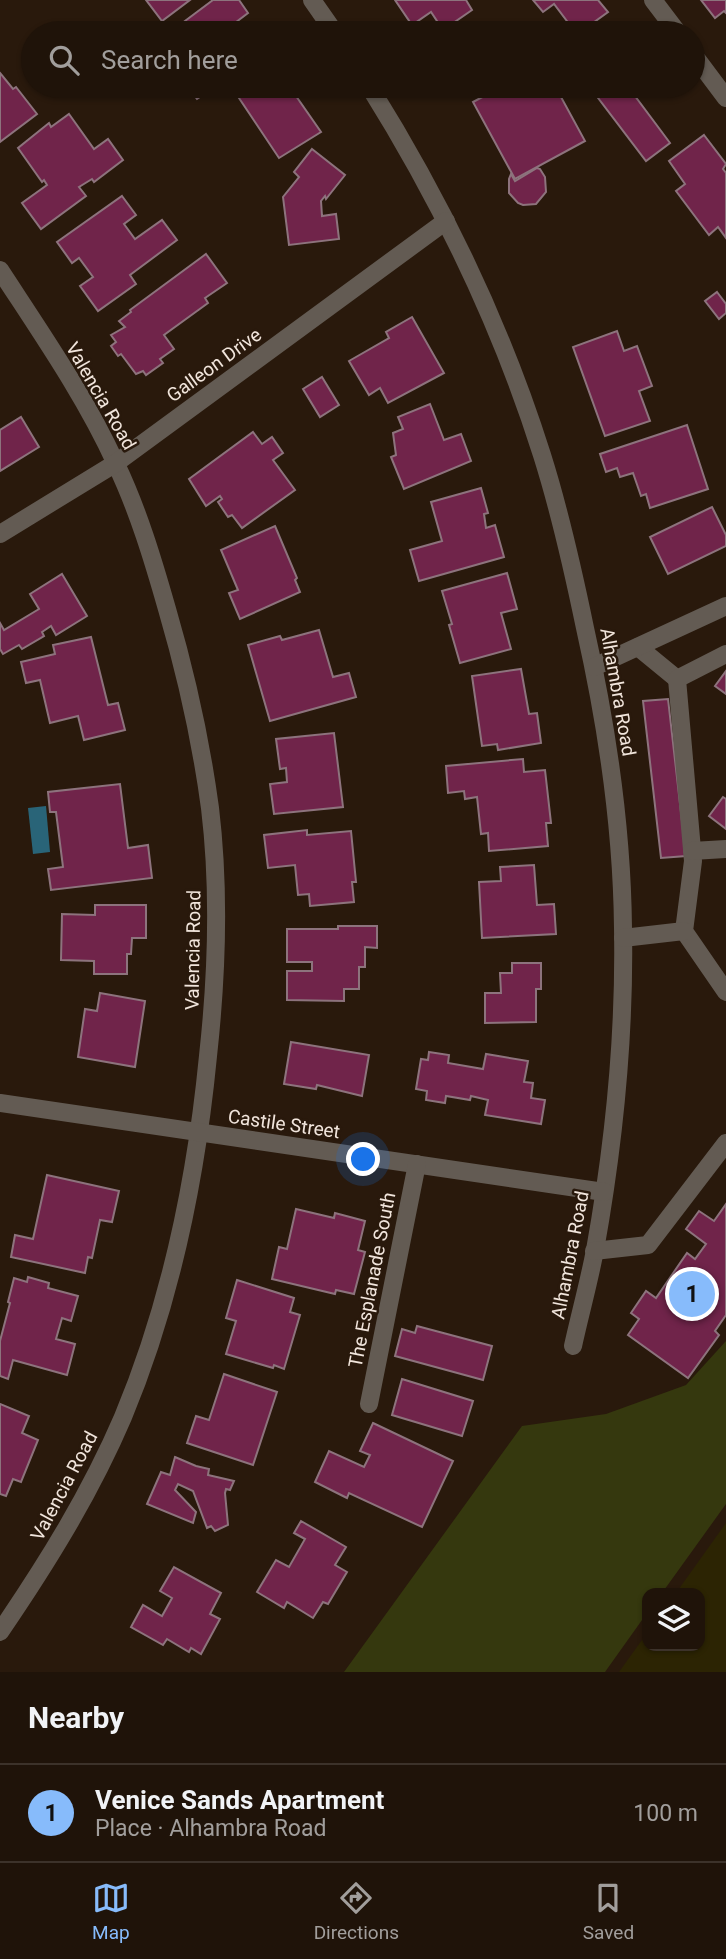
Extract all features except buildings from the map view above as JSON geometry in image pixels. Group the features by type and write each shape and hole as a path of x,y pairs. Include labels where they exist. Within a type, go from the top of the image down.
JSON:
{"street":[{"path":"312,0 327,21"},
{"path":"653,0 669,21"},
{"path":"705,70 726,98"},
{"name":"Alhambra Road","path":"376,98 446,221 486,306 517,383 542,455 567,543 605,726 620,845 623,995 617,1099 604,1192 573,1346"},
{"name":"Galleon Drive","path":"0,534 116,463 446,221"},
{"name":"Valencia Road","path":"0,270 84,401 116,463 149,548 174,635 202,755 210,810 215,877 215,990 201,1133 175,1262 147,1355 122,1419 88,1490 49,1560 0,1632"},
{"path":"594,667 726,606"},
{"path":"638,647 677,678 693,861 684,931 726,992"},
{"path":"677,678 726,654"},
{"path":"692,851 726,849"},
{"path":"623,938 684,931"},
{"name":"Castile Street","path":"0,1103 604,1192"},
{"path":"594,1251 648,1245 726,1143"},
{"name":"The Esplanade South","path":"369,1404 417,1164"}],"green space":[{"path":"726,1341 726,1504 666,1588 642,1588 642,1620 605,1672 344,1672 522,1426 606,1414 686,1385"}],"sand":[{"path":"726,1523 726,1672 619,1672 642,1640 642,1651 705,1651 705,1588 680,1588"}],"water":[{"path":"46,806 50,852 33,854 28,808"}],"place":[{"name":"Venice Sands Apartment","path":"692,1294"}]}
